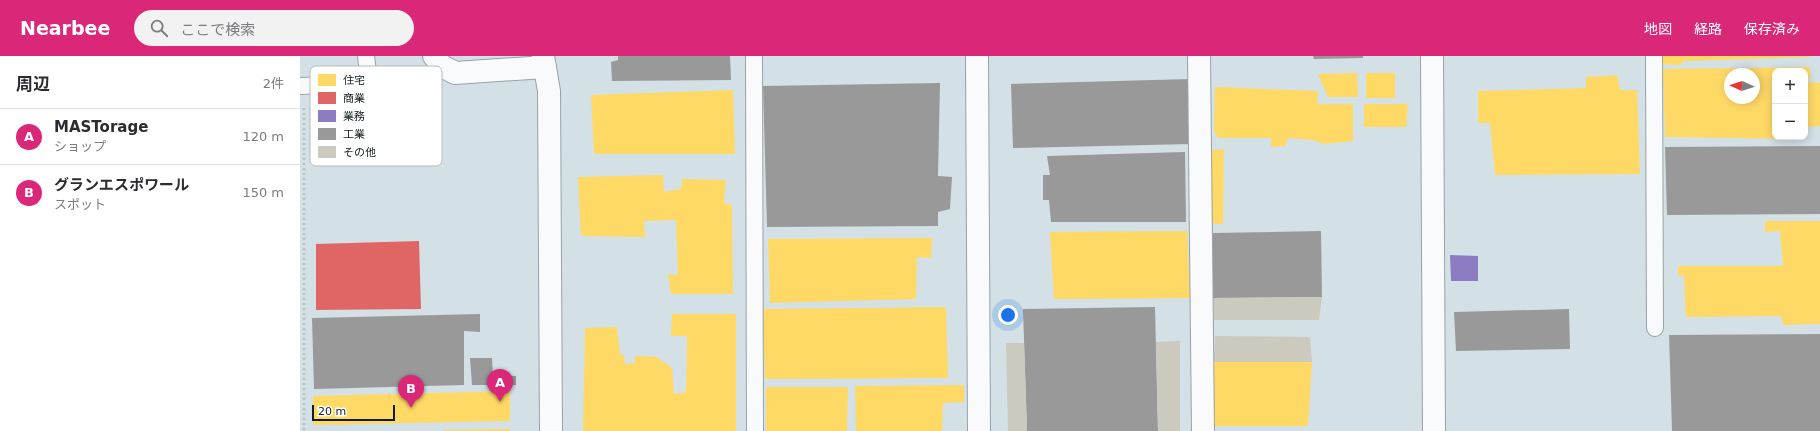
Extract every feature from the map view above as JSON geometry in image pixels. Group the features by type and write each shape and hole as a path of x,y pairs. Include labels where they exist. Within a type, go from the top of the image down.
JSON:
{"street":[{"path":"434,56 442,66 455,73 544,62 549,91 551,431"},
{"path":"977,56 979,431"},
{"path":"1198,56 1203,431"},
{"path":"1432,56 1434,431"}],"lane":[{"path":"366,56 367,66"},
{"path":"754,56 755,431"},
{"path":"1654,56 1655,328"}],"path":[{"path":"302,86 304,431"}],"building: 住宅":[{"path":"1662,56 1810,57 1684,61 1680,65 1662,64"},
{"path":"1809,67 1811,78 1808,78 1808,68 1772,68 1772,139 1665,137 1663,69 1724,68 1724,104 1760,104 1760,68 1736,68"},
{"path":"1357,73 1358,97 1328,97 1318,74"},
{"path":"1366,73 1395,73 1395,98 1366,98"},
{"path":"1617,75 1620,90 1637,90 1640,174 1495,175 1490,123 1478,123 1478,91 1586,88 1586,77"},
{"path":"1808,82 1820,83 1820,126 1808,127"},
{"path":"1215,87 1318,91 1317,104 1353,104 1353,141 1324,144 1313,140 1288,138 1285,146 1271,147 1271,138 1218,138 1214,131"},
{"path":"733,90 735,154 594,154 591,95"},
{"path":"1364,104 1408,104 1406,127 1364,127"},
{"path":"1224,149 1223,224 1208,223 1207,151"},
{"path":"663,175 664,192 681,189 682,179 726,180 724,203 732,205 733,294 671,294 668,274 678,275 676,220 644,221 645,237 581,236 578,177"},
{"path":"1765,221 1820,221 1820,324 1783,325 1781,316 1686,317 1684,276 1678,275 1678,266 1783,266 1780,231 1765,232"},
{"path":"1187,231 1190,298 1054,299 1050,232"},
{"path":"932,238 931,258 917,257 916,299 770,303 768,239"},
{"path":"946,307 948,378 765,379 763,309"},
{"path":"672,314 736,314 736,431 583,431 585,328 617,327 620,355 624,355 625,364 635,363 635,356 657,357 672,368 674,394 686,392 687,336 671,336"},
{"path":"1214,362 1312,362 1308,426 1214,426"},
{"path":"964,385 964,402 943,403 942,431 856,431 855,386"},
{"path":"766,387 848,387 847,431 766,431"},
{"path":"510,391 510,421 313,425 313,396"},
{"path":"510,429 510,431 443,431 443,430"}],"building: 商業":[{"path":"419,241 421,309 316,310 316,244"}],"building: 業務":[{"path":"1450,255 1478,256 1478,281 1451,281"}],"building: 工業":[{"path":"618,56 730,56 731,80 612,81 611,62 618,60"},
{"path":"1313,56 1363,56 1363,58 1314,59"},
{"path":"1191,79 1192,144 1013,148 1011,84"},
{"path":"940,83 938,176 952,177 950,209 938,212 938,226 767,227 763,86"},
{"path":"1820,146 1820,214 1667,215 1665,147"},
{"path":"1185,152 1186,222 1051,222 1049,200 1043,200 1043,175 1050,175 1047,156"},
{"path":"1321,231 1322,297 1213,298 1213,233"},
{"path":"1155,307 1158,431 1027,431 1023,309"},
{"path":"1569,309 1570,349 1456,351 1454,312"},
{"path":"480,314 480,332 464,331 464,385 314,389 312,318"},
{"path":"1820,334 1820,431 1672,431 1669,335"},
{"path":"470,358 492,358 493,375 516,376 516,385 472,385"}],"building: その他":[{"path":"1322,297 1319,320 1214,320 1213,298"},
{"path":"1215,336 1310,337 1312,362 1214,362"},
{"path":"1180,341 1180,431 1158,431 1156,342"},
{"path":"1006,343 1024,343 1027,431 1008,431"}],"place":[{"name":"MASTorage","path":"500,402"},
{"name":"グランエスポワール","path":"411,408"}]}
